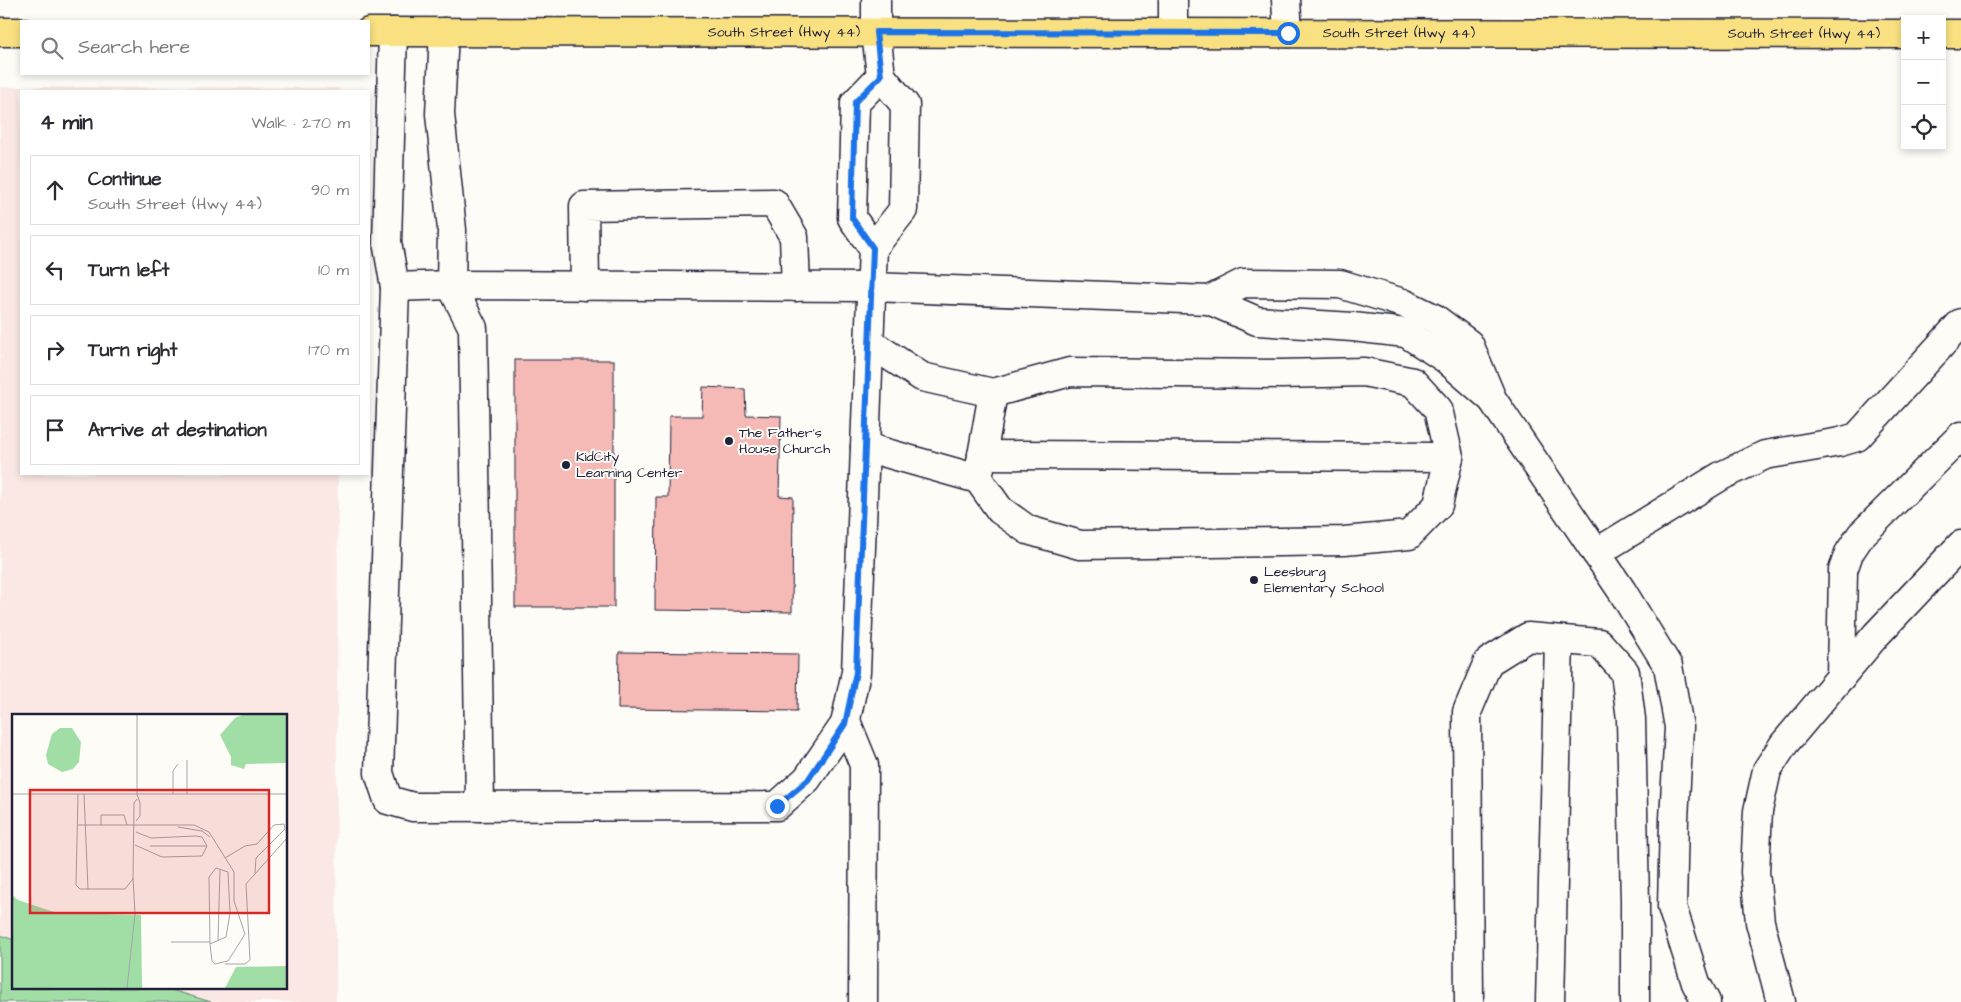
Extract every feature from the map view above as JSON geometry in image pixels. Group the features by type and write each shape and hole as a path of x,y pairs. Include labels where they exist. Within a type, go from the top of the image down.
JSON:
{"main road":[{"path":"0,32 20,32"},
{"name":"South Street (Hwy 44)","path":"381,32 1901,34"},
{"path":"1946,34 1961,34"}],"street":[{"path":"873,248 903,210 905,104 881,76 876,32 876,0"},
{"path":"1173,0 1173,33"},
{"path":"1286,0 1288,33"},
{"path":"381,32 387,242 395,287 379,773 388,800 413,807 777,806 808,780 846,721 856,672 873,248 852,218 855,102 881,76"},
{"path":"444,32 440,114 452,230 451,285 473,328 480,807"},
{"path":"585,286 584,206 774,203 794,237 796,287"},
{"path":"1209,300 1243,283 1340,284 1403,303 1434,318 1469,344 1492,399 1622,591 1668,666 1679,727 1672,908 1696,983 1706,1002"},
{"path":"395,287 451,285 872,287 1209,300 1257,321 1353,327 1406,333 1446,359 1492,399"},
{"path":"1596,553 1721,476 1765,455 1840,442 1856,437 1961,323"},
{"path":"870,343 922,378 993,393 1070,372 1281,374 1364,372 1412,382 1438,409 1449,457 1438,505 1408,535 1344,541 1080,545 1028,530 1000,510 980,467 993,393"},
{"path":"1841,677 1843,578 1849,553 1861,535 1961,436"},
{"path":"865,447 980,467 1449,457"},
{"path":"1781,1002 1760,922 1755,872 1758,811 1767,770 1784,744 1876,634 1961,544"},
{"path":"1469,1002 1467,712 1488,662 1528,637 1599,644 1625,672 1631,719 1635,1002"},
{"path":"1550,1002 1559,640"},
{"path":"846,721 864,765 863,1002"}],"shaded area":[{"path":"0,87 339,88 339,90 20,90 20,475 338,475 336,1002 211,1002 172,990 288,990 288,714 12,714 12,939 0,935"}],"green space":[{"path":"0,935 12,939 12,990 172,990 211,1002 0,1002"}],"building":[{"path":"515,360 614,360 614,607 515,607"},
{"path":"703,387 745,389 746,415 781,416 779,496 793,497 792,612 655,610 656,497 668,497 669,416 702,416"},
{"path":"619,652 798,654 797,711 618,709"}],"place":[{"name":"The Father's House Church","path":"729,441"},
{"name":"KidCity Learning Center","path":"566,465"},
{"name":"Leesburg Elementary School","path":"1254,580"}],"route":[{"path":"777,806 808,780 845,724 856,672 873,248 852,218 855,102 881,76 876,32 1288,33"}]}
